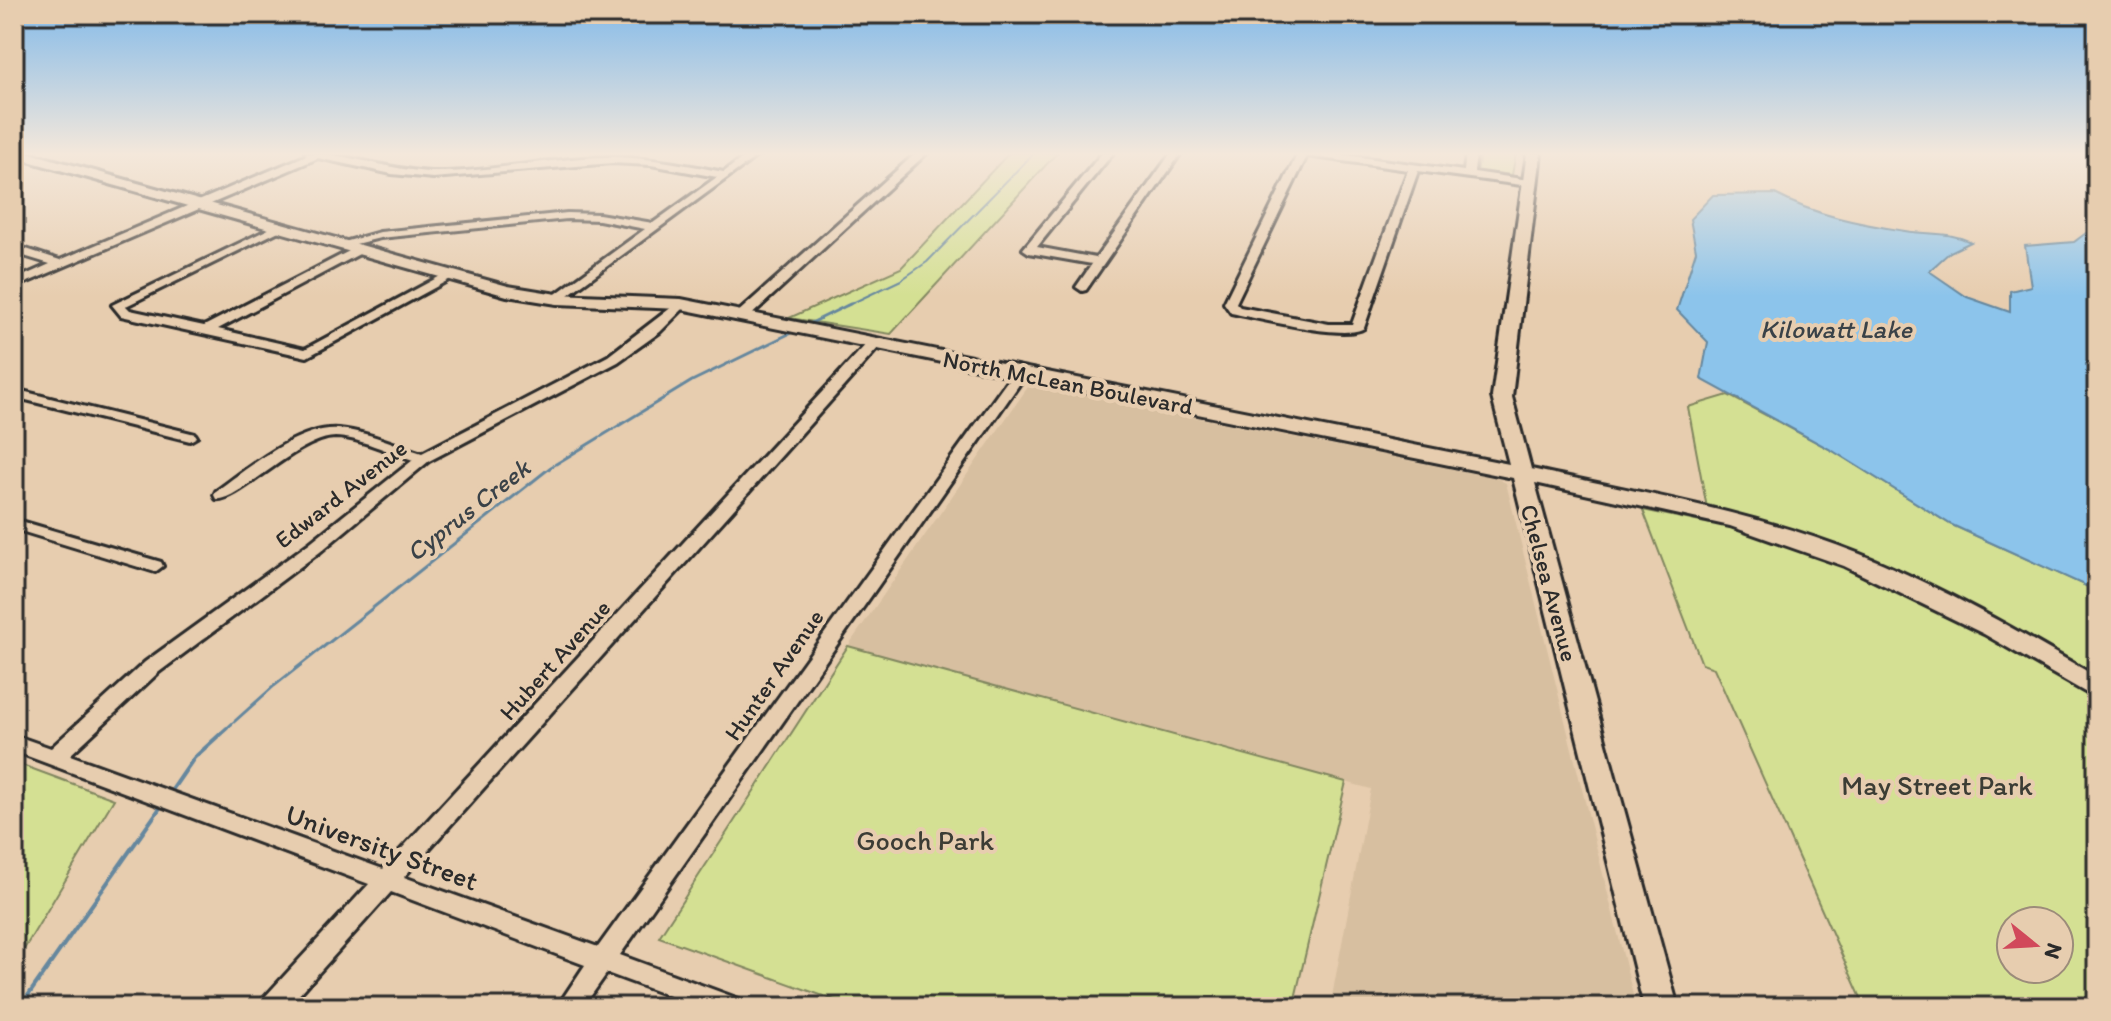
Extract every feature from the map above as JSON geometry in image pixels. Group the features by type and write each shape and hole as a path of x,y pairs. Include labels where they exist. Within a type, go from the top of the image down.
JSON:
{"main road":[{"name":"North McLean Boulevard","path":"190,201 507,291 557,299 681,304 1519,472 1735,520 1852,560 1993,628 2097,689"},
{"name":"Chelsea Avenue","path":"1527,201 1502,397 1519,472 1661,1007"}],"street":[{"path":"14,284 210,201"},
{"path":"557,299 690,201"},
{"path":"741,317 869,201"},
{"path":"1069,201 1029,249 1099,262"},
{"path":"1082,287 1142,201"},
{"path":"1281,201 1230,303 1242,313 1329,328 1357,328 1402,201"},
{"path":"205,331 351,247 380,235 567,216 599,217 654,227"},
{"path":"281,226 118,305 126,313 307,353 450,276"},
{"path":"14,249 61,264"},
{"name":"Edward Avenue","path":"55,757 152,667 314,548 424,458 613,359 655,329 681,304"},
{"name":"Hubert Avenue","path":"272,1007 874,344"},
{"name":"Hunter Avenue","path":"569,1007 1020,373"},
{"path":"14,393 190,437"},
{"path":"222,495 284,452 336,433 424,458"},
{"path":"14,524 155,566"},
{"name":"University Street","path":"14,743 730,1007"}],"shaded area":[{"path":"1030,384 1496,478 1506,483 1636,1007 1330,1007 1371,789 848,646"}],"green space":[{"path":"964,201 1013,201 891,334 789,318 901,268"},
{"name":"May Street Park","path":"1728,395 1833,451 1950,524 2097,591 2097,1007 1865,1007 1714,668 1702,664 1643,510 1710,524 1688,407"},
{"name":"Gooch Park","path":"848,646 1346,782 1293,1007 854,1007 659,937"},
{"path":"14,762 114,799 14,966"}],"water":[{"name":"Kilowatt Lake","path":"1708,201 1789,201 1838,218 1963,239 1971,242 1950,252 1929,271 1967,297 2010,312 2010,291 2031,286 2025,246 2074,242 2086,233 2097,235 2097,591 1950,524 1833,451 1701,379 1708,342 1677,310 1696,251 1690,219"}],"waterway":[{"name":"Cyprus Creek","path":"846,306 901,280 927,262 987,201"},
{"name":"Cyprus Creek","path":"807,325 850,304"},
{"name":"Cyprus Creek","path":"225,730 274,686 551,467 692,381 797,330"},
{"name":"Cyprus Creek","path":"170,793 194,758 227,728"},
{"name":"Cyprus Creek","path":"20,1007 162,805"}]}
